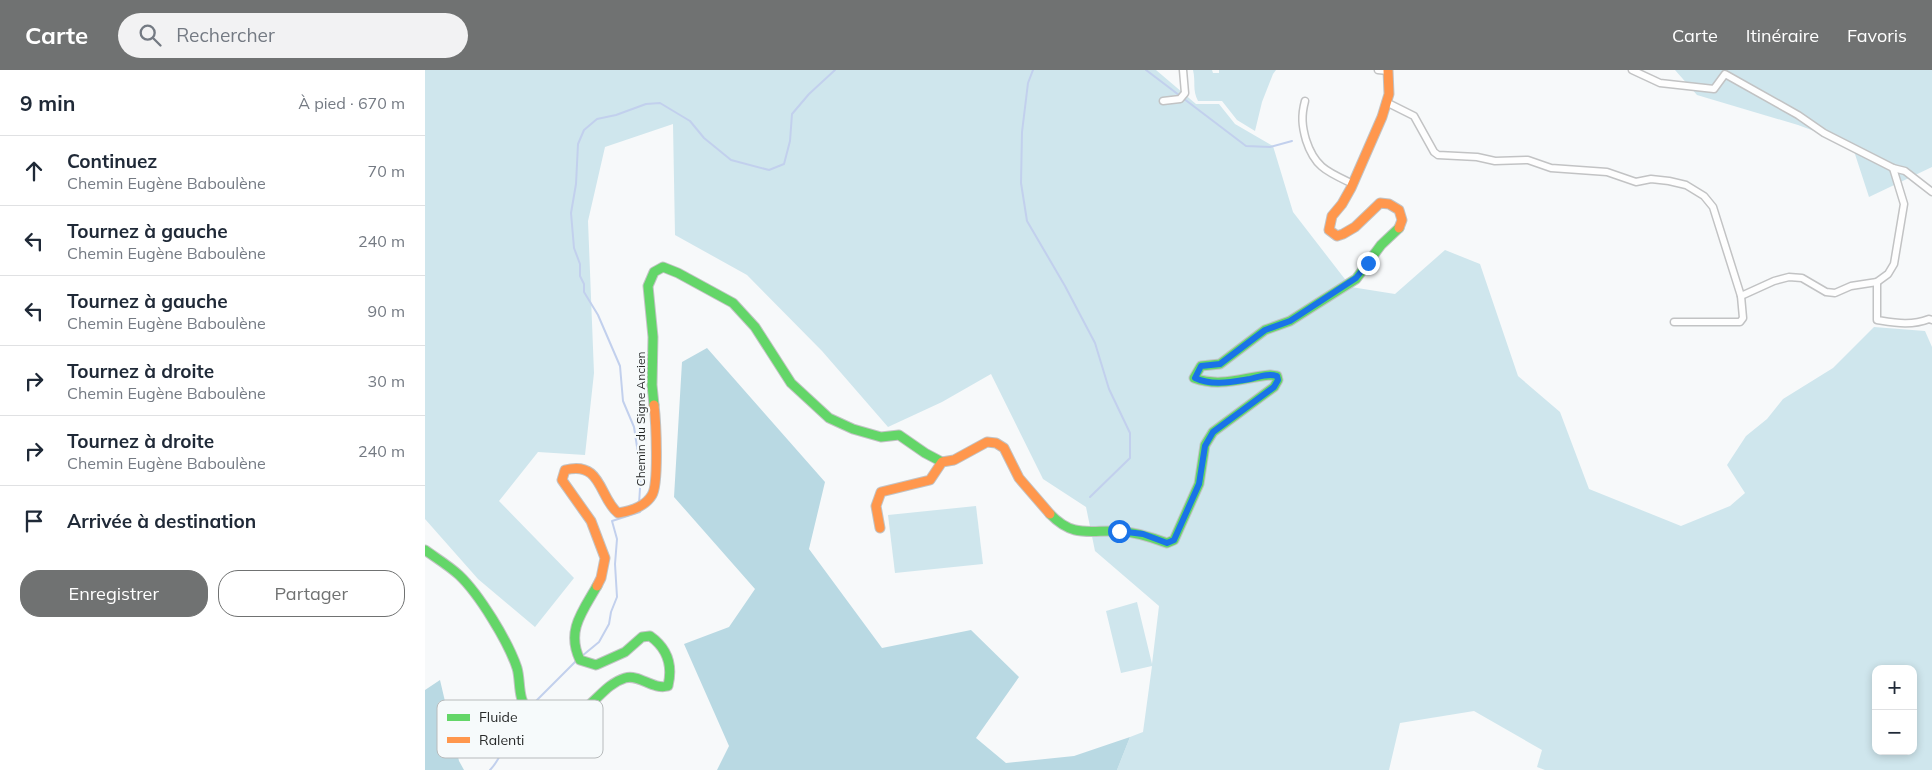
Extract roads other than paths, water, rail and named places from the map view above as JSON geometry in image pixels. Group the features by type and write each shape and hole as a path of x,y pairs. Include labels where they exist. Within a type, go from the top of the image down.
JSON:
{"street":[{"path":"1163,101 1182,96 1183,70"},
{"path":"880,528 876,506 881,492 930,480 942,462 954,460 987,442 996,443 1004,448 1019,478 1030,492 1055,519 1067,527 1079,532 1119,531 1143,534 1167,543 1174,540 1199,484 1205,446 1213,432 1274,387 1278,380 1277,376 1271,374 1237,381 1207,383 1195,378 1201,366 1220,364 1265,330 1290,321 1356,278 1381,245 1399,230 1402,220 1399,210 1389,204 1380,203 1369,210 1347,235 1337,236 1329,230 1332,216 1342,204 1353,184 1382,117 1389,94 1388,70 1378,70"},
{"path":"1632,70 1660,82 1713,89 1725,74 1798,115 1824,133 1893,168 1905,171 1932,192"},
{"path":"1305,101 1302,125 1314,161 1329,173 1353,184"},
{"path":"1386,102 1414,116 1434,152 1438,155 1477,157 1495,161 1528,160 1551,168 1607,172 1637,182 1651,179 1669,180 1686,185 1704,196 1713,206 1741,296 1743,318 1740,322 1674,322"},
{"path":"1741,296 1773,281 1789,277 1802,278 1826,292 1835,293 1851,286 1877,282 1888,274 1893,264 1904,204 1893,168"},
{"name":"Chemin du Signe Ancien","path":"595,700 613,683 626,678 638,677 647,684 657,687 669,686 670,680 665,650 651,636 642,637 625,652 596,664 580,660 574,647 576,623 601,578 605,558 591,521 562,480 567,469 578,468 589,473 600,482 612,509 618,513 643,506 651,500 655,489 655,415 652,385 653,337 648,286 654,272 663,267 678,272 733,303 755,327 791,383 829,418 853,429 881,437 899,436 942,462"},
{"path":"1877,282 1877,320 1903,324 1917,323 1929,318 1932,320"},
{"name":"Chemin du Signe Ancien","path":"425,550 460,576 503,638 517,668 524,700"}],"waterway":[{"path":"639,504 641,473 634,427 623,401 620,366 598,315 584,292 584,284 580,276 580,264 574,248 571,213 576,184 578,144 584,130 597,119 616,115 646,104 660,103 690,121 704,138 731,160 769,170 784,164 790,141 792,114 809,94 835,70"},
{"path":"1033,70 1028,83 1022,132 1021,183 1027,221 1065,286 1095,343 1109,389 1130,433 1130,458 1090,497"},
{"path":"1146,70 1246,146 1270,147 1292,141"},
{"path":"582,656 599,642 609,624 617,597 615,564 617,539 612,521 640,511"},
{"path":"537,700 577,660"},
{"path":"490,770 499,758"}]}
